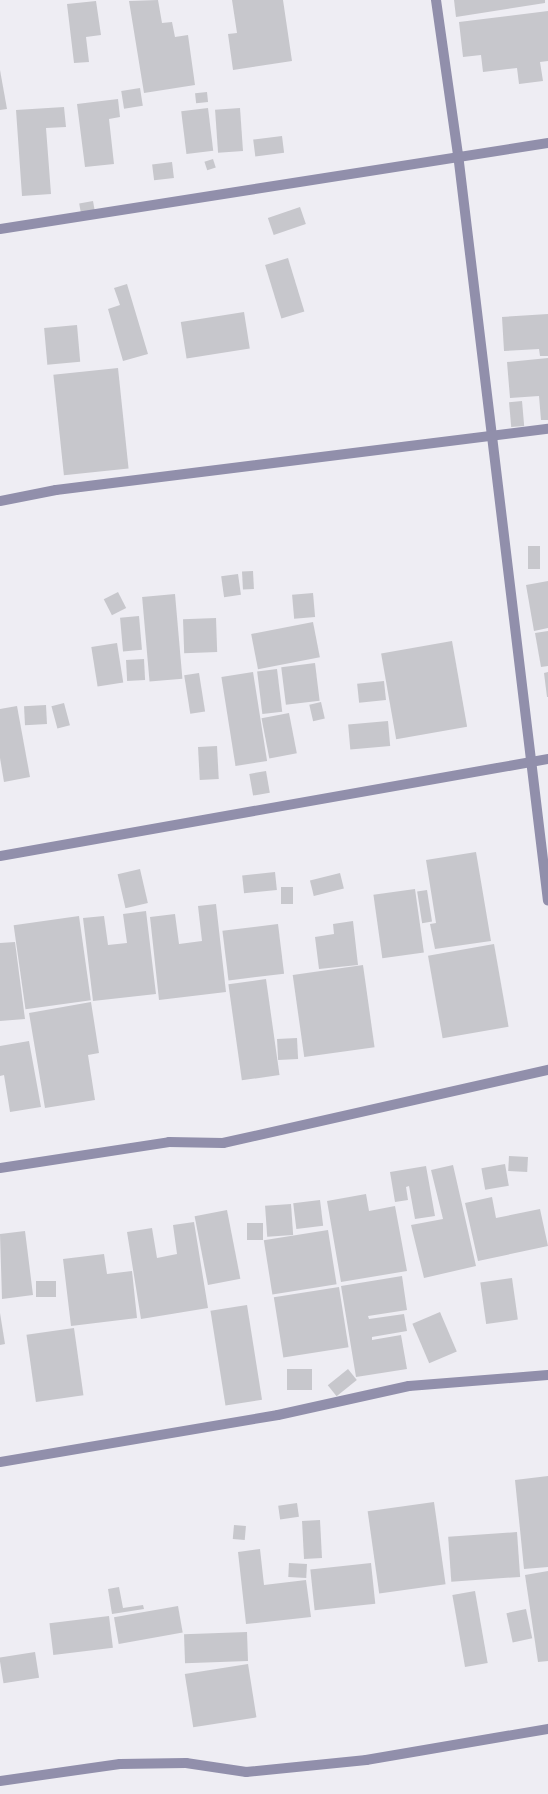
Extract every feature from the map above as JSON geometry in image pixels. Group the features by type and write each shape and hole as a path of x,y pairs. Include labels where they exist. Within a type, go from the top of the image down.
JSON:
{"street":[{"path":"436,0 458,154 548,902"},
{"path":"0,229 458,154 548,143"},
{"path":"0,501 56,490 548,429"},
{"path":"0,856 548,759"},
{"path":"0,1168 169,1142 223,1143 548,1070"},
{"path":"0,1462 278,1415 409,1386 548,1375"},
{"path":"0,1781 120,1764 186,1763 255,1771 366,1760 548,1729"}],"building":[{"path":"158,0 162,23 172,22 175,37 188,35 195,85 144,93 129,1"},
{"path":"232,0 283,0 292,61 233,70 228,34 237,33"},
{"path":"454,0 545,0 545,3 456,17"},
{"path":"96,1 101,35 86,37 89,62 74,63 67,4"},
{"path":"548,11 548,61 540,62 543,81 519,84 517,68 483,72 481,55 463,57 459,22"},
{"path":"0,70 7,109 0,110"},
{"path":"140,88 143,106 124,109 121,91"},
{"path":"207,92 208,102 196,103 195,93"},
{"path":"118,99 120,117 109,119 114,164 85,167 77,104"},
{"path":"64,107 66,127 46,128 51,194 22,196 16,110"},
{"path":"208,108 213,151 186,154 181,111"},
{"path":"240,108 243,151 218,153 215,110"},
{"path":"282,136 284,153 255,156 253,140"},
{"path":"213,159 216,168 207,170 204,162"},
{"path":"172,162 174,178 154,180 152,164"},
{"path":"93,201 95,212 81,214 79,203"},
{"path":"300,207 306,224 274,235 268,218"},
{"path":"288,258 304,312 281,319 265,265"},
{"path":"127,284 148,354 123,361 108,309 120,305 114,288"},
{"path":"244,312 250,349 187,359 181,322"},
{"path":"548,314 548,356 540,356 539,349 504,351 502,317"},
{"path":"77,325 80,362 47,365 44,328"},
{"path":"548,358 548,420 541,420 539,396 510,398 507,362"},
{"path":"118,368 129,468 64,475 53,375"},
{"path":"522,401 524,426 511,427 509,402"},
{"path":"528,546 540,546 540,569 528,569"},
{"path":"253,571 254,589 243,590 242,572"},
{"path":"238,574 241,595 224,597 221,576"},
{"path":"548,581 548,628 534,631 526,585"},
{"path":"118,592 126,608 112,615 104,599"},
{"path":"313,593 315,617 294,619 292,595"},
{"path":"175,594 182,679 150,682 142,597"},
{"path":"139,616 142,650 123,652 120,618"},
{"path":"216,618 217,652 184,653 183,619"},
{"path":"313,622 320,657 258,669 251,634"},
{"path":"548,631 548,666 541,667 535,633"},
{"path":"452,641 467,727 396,739 381,654"},
{"path":"117,643 123,683 98,687 91,647"},
{"path":"144,659 145,680 127,681 126,660"},
{"path":"315,663 320,701 286,705 281,667"},
{"path":"277,669 282,712 262,714 257,671"},
{"path":"253,672 267,761 235,766 221,677"},
{"path":"548,672 548,697 547,697 544,673"},
{"path":"199,673 205,712 190,714 184,675"},
{"path":"384,681 386,700 359,703 357,684"},
{"path":"321,702 325,719 313,721 309,705"},
{"path":"64,703 70,725 57,729 51,706"},
{"path":"46,705 47,724 25,725 24,706"},
{"path":"17,706 30,777 4,782 0,758 0,709"},
{"path":"289,713 297,753 269,759 262,718"},
{"path":"388,721 390,746 350,749 348,724"},
{"path":"217,746 219,779 200,780 198,747"},
{"path":"266,771 270,793 253,796 249,774"},
{"path":"476,852 491,941 435,949 430,924 436,923 426,860"},
{"path":"140,869 148,903 125,908 118,874"},
{"path":"275,872 277,890 244,893 242,875"},
{"path":"340,873 344,889 314,896 310,880"},
{"path":"281,887 293,887 293,904 281,904"},
{"path":"415,889 424,952 382,958 373,895"},
{"path":"427,890 432,922 422,923 417,892"},
{"path":"216,904 226,992 159,1000 150,917 175,914 179,944 202,941 198,906"},
{"path":"146,911 156,994 93,1001 83,918 104,916 108,945 127,943 123,914"},
{"path":"79,916 91,1000 25,1009 14,925"},
{"path":"353,921 358,965 319,969 315,937 334,934 333,924"},
{"path":"278,924 284,974 229,980 222,931"},
{"path":"15,942 25,1019 0,1021 0,943"},
{"path":"494,944 509,1027 443,1038 428,956"},
{"path":"363,965 375,1047 304,1057 293,975"},
{"path":"266,979 279,1075 242,1080 228,984"},
{"path":"91,1002 99,1053 88,1055 95,1100 45,1108 29,1013"},
{"path":"297,1038 298,1059 278,1060 277,1039"},
{"path":"29,1041 41,1107 10,1112 4,1075 0,1076 0,1046"},
{"path":"509,1156 528,1157 527,1172 508,1171"},
{"path":"505,1164 509,1186 485,1190 481,1168"},
{"path":"453,1165 476,1266 424,1278 411,1225 443,1219 431,1170"},
{"path":"426,1166 435,1216 415,1219 409,1186 406,1187 408,1200 395,1202 390,1172"},
{"path":"366,1194 369,1211 395,1206 407,1271 341,1282 327,1201"},
{"path":"492,1197 496,1218 540,1209 548,1246 478,1261 465,1203"},
{"path":"320,1200 323,1226 296,1229 293,1203"},
{"path":"291,1204 293,1235 267,1237 265,1206"},
{"path":"227,1210 240,1279 208,1285 195,1216"},
{"path":"194,1222 208,1308 141,1319 127,1232 152,1228 157,1258 177,1254 173,1225"},
{"path":"247,1223 263,1223 263,1240 247,1240"},
{"path":"328,1230 337,1284 272,1294 264,1240"},
{"path":"25,1231 33,1295 2,1299 0,1234"},
{"path":"104,1254 107,1274 132,1271 137,1318 71,1326 63,1259"},
{"path":"402,1276 407,1310 368,1316 369,1319 404,1314 407,1331 372,1337 372,1340 401,1335 407,1369 356,1377 341,1286"},
{"path":"512,1278 518,1320 486,1324 480,1282"},
{"path":"36,1281 56,1281 56,1297 36,1297"},
{"path":"339,1287 349,1347 283,1358 274,1297"},
{"path":"247,1305 262,1400 225,1406 210,1311"},
{"path":"440,1312 457,1352 429,1363 412,1324"},
{"path":"0,1313 5,1344 0,1345"},
{"path":"74,1328 83,1395 36,1402 26,1335"},
{"path":"287,1369 312,1369 312,1390 287,1390"},
{"path":"348,1369 357,1380 337,1396 328,1385"},
{"path":"548,1476 548,1567 524,1569 515,1480"},
{"path":"434,1502 446,1584 379,1594 368,1511"},
{"path":"297,1503 299,1517 280,1520 278,1506"},
{"path":"320,1520 322,1558 304,1559 302,1521"},
{"path":"234,1525 246,1526 245,1540 233,1539"},
{"path":"517,1532 520,1577 451,1582 448,1537"},
{"path":"260,1549 264,1585 306,1580 311,1617 246,1624 238,1552"},
{"path":"289,1563 307,1564 306,1578 288,1577"},
{"path":"371,1563 375,1604 315,1610 310,1569"},
{"path":"548,1571 548,1661 538,1662 525,1575"},
{"path":"119,1587 123,1608 143,1605 144,1609 112,1614 108,1589"},
{"path":"475,1591 488,1663 465,1667 452,1595"},
{"path":"178,1606 183,1633 119,1644 114,1617"},
{"path":"526,1609 532,1638 513,1643 506,1613"},
{"path":"109,1616 113,1648 53,1655 49,1623"},
{"path":"247,1632 248,1661 185,1663 184,1634"},
{"path":"35,1652 39,1678 4,1683 0,1658"},
{"path":"248,1664 256,1717 193,1727 185,1674"}]}
